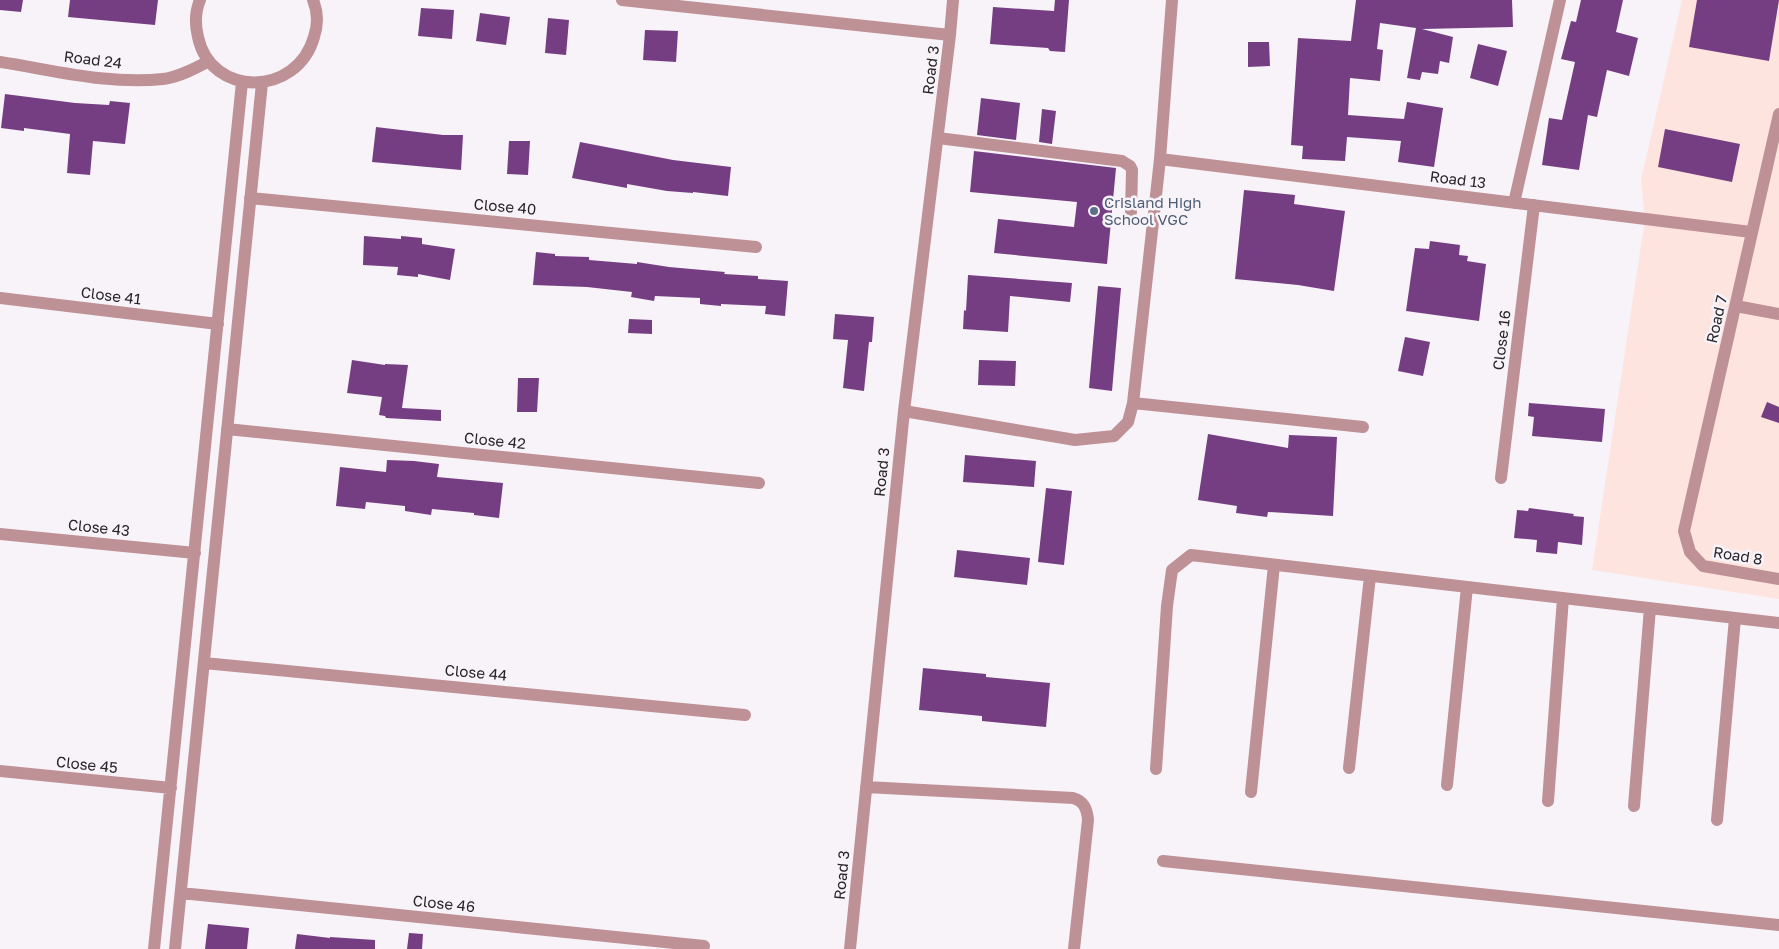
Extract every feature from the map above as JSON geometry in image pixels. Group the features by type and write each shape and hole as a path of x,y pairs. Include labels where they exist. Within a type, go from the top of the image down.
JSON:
{"street":[{"path":"200,0 197,6 195,25 200,44 209,61 224,74 242,82 262,83 288,74 299,66 311,49 317,29 316,8 313,0"},
{"path":"622,0 950,35"},
{"name":"Road 3","path":"850,949 904,411 953,0"},
{"path":"904,411 1075,440 1114,436 1128,422 1133,403 1160,159 1172,0"},
{"path":"1514,203 1560,0"},
{"name":"Road 24","path":"0,62 114,81 165,79 196,68 209,61"},
{"path":"154,949 242,82"},
{"path":"175,949 262,83"},
{"name":"Road 7","path":"1684,531 1779,114"},
{"path":"938,138 1122,161 1130,166 1132,170 1131,212"},
{"name":"Road 13","path":"1160,159 1751,232"},
{"name":"Close 40","path":"250,198 756,247"},
{"name":"Close 16","path":"1501,478 1534,205"},
{"name":"Close 41","path":"0,298 218,324"},
{"path":"1736,306 1779,314"},
{"path":"1133,403 1363,427"},
{"name":"Close 42","path":"227,429 759,483"},
{"name":"Road 8","path":"1684,531 1690,552 1703,566 1779,579"},
{"name":"Close 43","path":"0,534 195,553"},
{"path":"1156,769 1167,606 1172,570 1191,555 1779,623"},
{"path":"1251,792 1274,565"},
{"path":"1349,768 1370,576"},
{"path":"1447,785 1467,587"},
{"path":"1548,801 1563,598"},
{"path":"1634,806 1650,608"},
{"path":"188,618 208,620"},
{"path":"1717,820 1735,618"},
{"name":"Close 44","path":"204,663 745,715"},
{"name":"Close 45","path":"0,771 171,788"},
{"path":"866,786 1073,798 1079,800 1084,804 1088,820 1074,949"},
{"path":"1163,861 1779,925"},
{"name":"Close 46","path":"181,893 704,946"}],"shaded area":[{"path":"1682,0 1779,0 1779,599 1592,570 1645,219 1641,180"}],"building":[{"path":"0,0 23,0 21,12 0,10"},
{"path":"70,0 158,0 155,25 68,17"},
{"path":"1055,0 1069,0 1065,52 1050,51 1048,48 990,44 993,7 1054,11"},
{"path":"1356,0 1512,0 1513,27 1422,29 1453,37 1449,63 1440,61 1438,74 1422,72 1420,80 1407,78 1416,28 1380,23 1377,49 1383,50 1380,81 1350,78 1348,115 1404,119 1407,102 1443,108 1434,167 1398,162 1401,141 1347,137 1345,161 1302,159 1303,146 1291,145 1298,38 1351,41"},
{"path":"1581,0 1623,0 1616,32 1638,38 1629,76 1607,70 1597,117 1588,115 1579,170 1542,165 1549,118 1562,120 1575,62 1561,59 1571,21 1576,22"},
{"path":"1697,0 1779,0 1769,61 1689,47"},
{"path":"421,8 454,10 452,39 418,36"},
{"path":"480,13 510,17 506,45 476,41"},
{"path":"548,18 569,20 566,55 545,53"},
{"path":"645,30 678,31 676,62 643,60"},
{"path":"1248,42 1269,42 1270,66 1248,67"},
{"path":"1478,44 1507,51 1498,86 1470,78"},
{"path":"5,94 75,103 109,105 110,101 130,103 125,144 93,141 90,175 67,173 70,134 24,128 24,131 1,128"},
{"path":"981,98 1020,103 1016,140 977,135"},
{"path":"1042,109 1056,111 1052,144 1039,142"},
{"path":"376,127 443,135 463,135 461,170 372,162"},
{"path":"1665,129 1740,144 1732,182 1658,167"},
{"path":"509,141 530,141 528,175 507,174"},
{"path":"580,142 673,160 731,167 728,196 667,191 627,184 627,188 572,178"},
{"name":"Crisland High School VGC","path":"974,151 1116,168 1107,264 994,253 998,219 1074,227 1077,202 970,192"},
{"path":"1244,190 1295,195 1294,204 1345,211 1334,291 1298,285 1235,279"},
{"path":"364,236 401,239 401,236 422,238 422,244 455,249 450,280 418,274 418,277 397,275 398,267 363,265"},
{"path":"1430,241 1460,245 1459,255 1468,256 1467,261 1486,264 1479,321 1406,311 1415,248 1429,249"},
{"path":"536,252 555,254 555,256 589,257 589,260 637,264 637,262 725,272 724,274 758,276 758,279 788,281 785,316 765,314 766,306 700,304 700,298 655,296 654,301 631,297 632,292 587,287 533,285"},
{"path":"968,275 1072,283 1070,302 1010,296 1008,332 963,329"},
{"path":"1098,286 1121,288 1112,391 1089,388"},
{"path":"835,314 874,317 872,342 869,342 864,391 843,388 848,340 833,339"},
{"path":"629,319 652,320 652,334 628,333"},
{"path":"1405,337 1430,342 1423,376 1398,371"},
{"path":"352,360 385,365 408,365 402,408 441,410 441,421 386,418 379,415 382,397 347,393"},
{"path":"979,360 1016,361 1015,386 978,385"},
{"path":"518,378 539,378 537,412 517,412"},
{"path":"1767,402 1779,407 1779,423 1761,417"},
{"path":"1529,403 1605,409 1602,442 1532,436 1534,417 1528,416"},
{"path":"1208,434 1288,448 1289,435 1337,437 1333,516 1268,512 1267,517 1236,513 1237,506 1198,500"},
{"path":"965,455 1036,461 1034,487 963,482"},
{"path":"387,460 439,464 437,477 503,483 499,518 474,515 474,513 432,509 431,515 405,511 405,506 366,502 365,509 336,506 340,467 386,472"},
{"path":"1046,488 1072,491 1064,565 1038,562"},
{"path":"1529,508 1584,517 1582,545 1558,542 1557,554 1536,552 1537,540 1514,538 1517,510 1528,511"},
{"path":"957,550 1030,558 1027,585 954,577"},
{"path":"923,668 986,674 986,677 1050,683 1046,727 982,721 982,716 919,710"},
{"path":"208,924 249,928 247,949 205,949"},
{"path":"409,933 423,934 422,949 407,949"},
{"path":"297,934 375,940 375,949 295,949"}],"place":[{"name":"Crisland High School VGC","path":"1094,211"}]}
